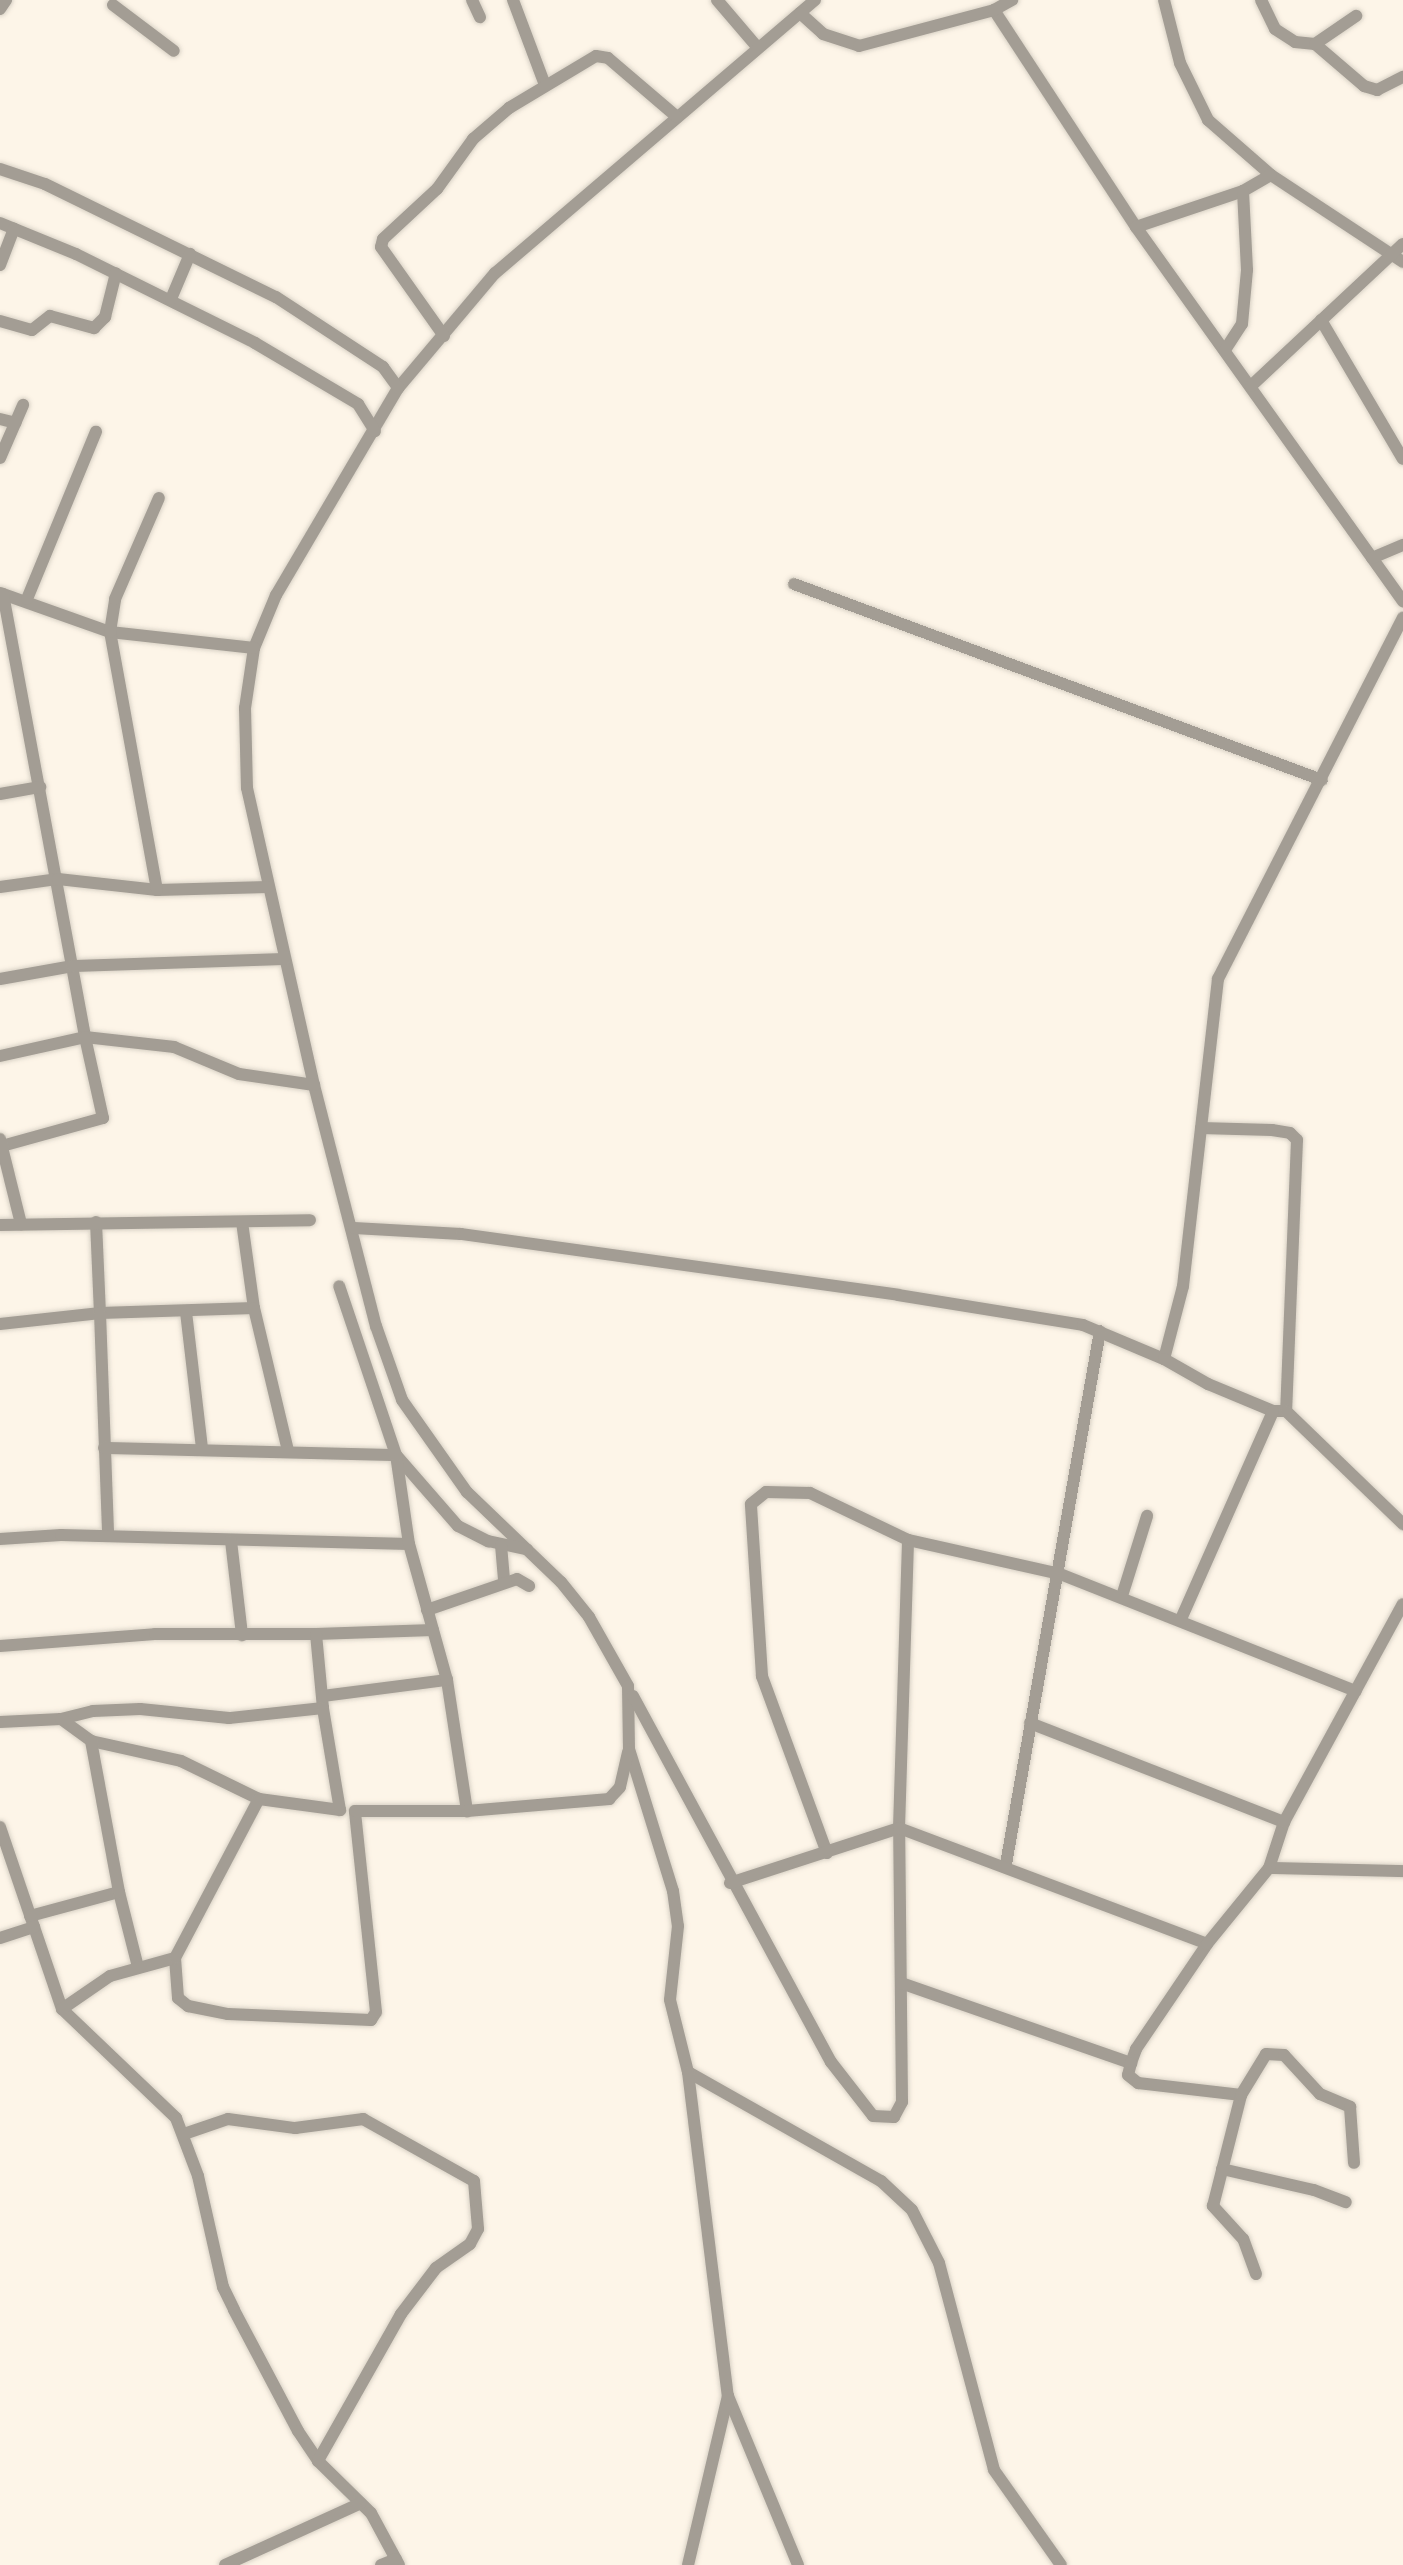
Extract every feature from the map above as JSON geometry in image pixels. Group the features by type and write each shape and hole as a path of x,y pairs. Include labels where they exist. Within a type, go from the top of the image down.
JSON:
{"street":[{"path":"0,9 6,0"},
{"path":"472,0 480,17"},
{"path":"513,0 545,85"},
{"path":"717,0 758,48"},
{"path":"815,0 495,273 398,388 276,595 254,648 244,749 268,887 314,1085 354,1228 376,1326 402,1400 458,1482 529,1550 589,1617 730,1883 837,2071 873,2116 882,2120 894,2117 902,2102 899,1828 908,1540"},
{"path":"800,13 823,34 859,46 994,10 1012,0"},
{"path":"1164,0 1180,63 1208,120 1271,175 1398,258"},
{"path":"1261,0 1275,29 1295,42 1315,44 1364,86 1377,90 1403,77"},
{"path":"111,2 174,51"},
{"path":"994,10 1136,227 1403,601"},
{"path":"1315,44 1356,16"},
{"path":"444,336 385,257 383,239 437,189 473,139 545,85 583,61 608,58 677,117"},
{"path":"0,169 45,184 276,297 383,367 398,388"},
{"path":"1136,227 1243,191 1271,175"},
{"path":"1225,350 1242,324 1245,297 1243,191"},
{"path":"0,223 171,299 358,404 375,431"},
{"path":"0,265 14,229"},
{"path":"1251,386 1321,320 1398,258 1403,244"},
{"path":"171,299 190,254"},
{"path":"0,321 32,330 50,316 94,328 105,317 116,273"},
{"path":"1321,320 1403,459"},
{"path":"0,458 23,405"},
{"path":"0,419 16,423"},
{"path":"27,599 96,432"},
{"path":"157,890 110,632 115,599 159,498"},
{"path":"1372,558 1403,545"},
{"path":"794,584 1322,780"},
{"path":"21,1224 1,1142 103,1118 2,593 27,599 110,632 254,648"},
{"path":"1164,1359 1183,1286 1218,979 1403,618"},
{"path":"0,794 40,787"},
{"path":"0,887 58,879 157,890 268,887"},
{"path":"0,979 73,966 285,959"},
{"path":"0,1056 85,1037 174,1047 239,1074 314,1085"},
{"path":"1181,1619 1279,1411 1297,1140 1290,1133 1272,1130 1201,1128"},
{"path":"0,1225 310,1220"},
{"path":"96,1222 108,1536"},
{"path":"242,1222 254,1308 288,1451"},
{"path":"354,1228 461,1234 898,1295 1100,1331 1164,1359 1188,1375 1279,1411 1403,1524"},
{"path":"339,1286 396,1455 409,1544 447,1680 467,1811"},
{"path":"0,1324 254,1308"},
{"path":"186,1312 202,1449"},
{"path":"1006,1864 1060,1574 1100,1331"},
{"path":"104,1448 396,1455 458,1526 501,1545 529,1550"},
{"path":"827,1853 762,1676 751,1504 766,1492 810,1493 908,1540 1060,1574 1181,1619 1356,1691"},
{"path":"1122,1596 1147,1516"},
{"path":"0,1539 108,1536 409,1544"},
{"path":"231,1541 242,1635"},
{"path":"501,1545 504,1582"},
{"path":"427,1610 504,1582 517,1579 529,1586"},
{"path":"1241,2095 1138,2083 1128,2075 1136,2049 1207,1944 1269,1868 1284,1822 1403,1604"},
{"path":"0,1646 155,1634 433,1630"},
{"path":"316,1634 340,1810"},
{"path":"0,1722 61,1719 109,1710 229,1718 447,1680"},
{"path":"61,1719 91,1741 181,1761 259,1799 355,1811 467,1811 609,1799 620,1787 629,1749 628,1686"},
{"path":"1030,1723 1284,1822"},
{"path":"91,1741 119,1892 138,1967"},
{"path":"629,1749 673,1891 678,1926 670,2000 688,2072 728,2396 798,2565"},
{"path":"259,1799 175,1958 178,1998 188,2006 251,2016 375,2017 355,1811"},
{"path":"0,1827 62,2009 176,2118 184,2134 223,2287 318,2461 381,2527 398,2562 381,2565"},
{"path":"730,1883 899,1828 1006,1864 1207,1944"},
{"path":"1269,1868 1403,1871"},
{"path":"0,1938 32,1922 119,1892"},
{"path":"62,2009 96,1984 138,1967 175,1958"},
{"path":"901,1983 1131,2063"},
{"path":"1256,2274 1243,2239 1213,2206 1241,2095 1266,2054 1284,2055 1320,2094 1350,2107 1354,2163"},
{"path":"688,2072 796,2138 881,2181 912,2210 939,2263 994,2470 1061,2565"},
{"path":"184,2134 228,2119 295,2128 363,2119 474,2181 478,2229 470,2244 436,2268 401,2314 318,2461"},
{"path":"1222,2169 1346,2202"},
{"path":"688,2565 728,2396"},
{"path":"225,2565 361,2503"}]}
